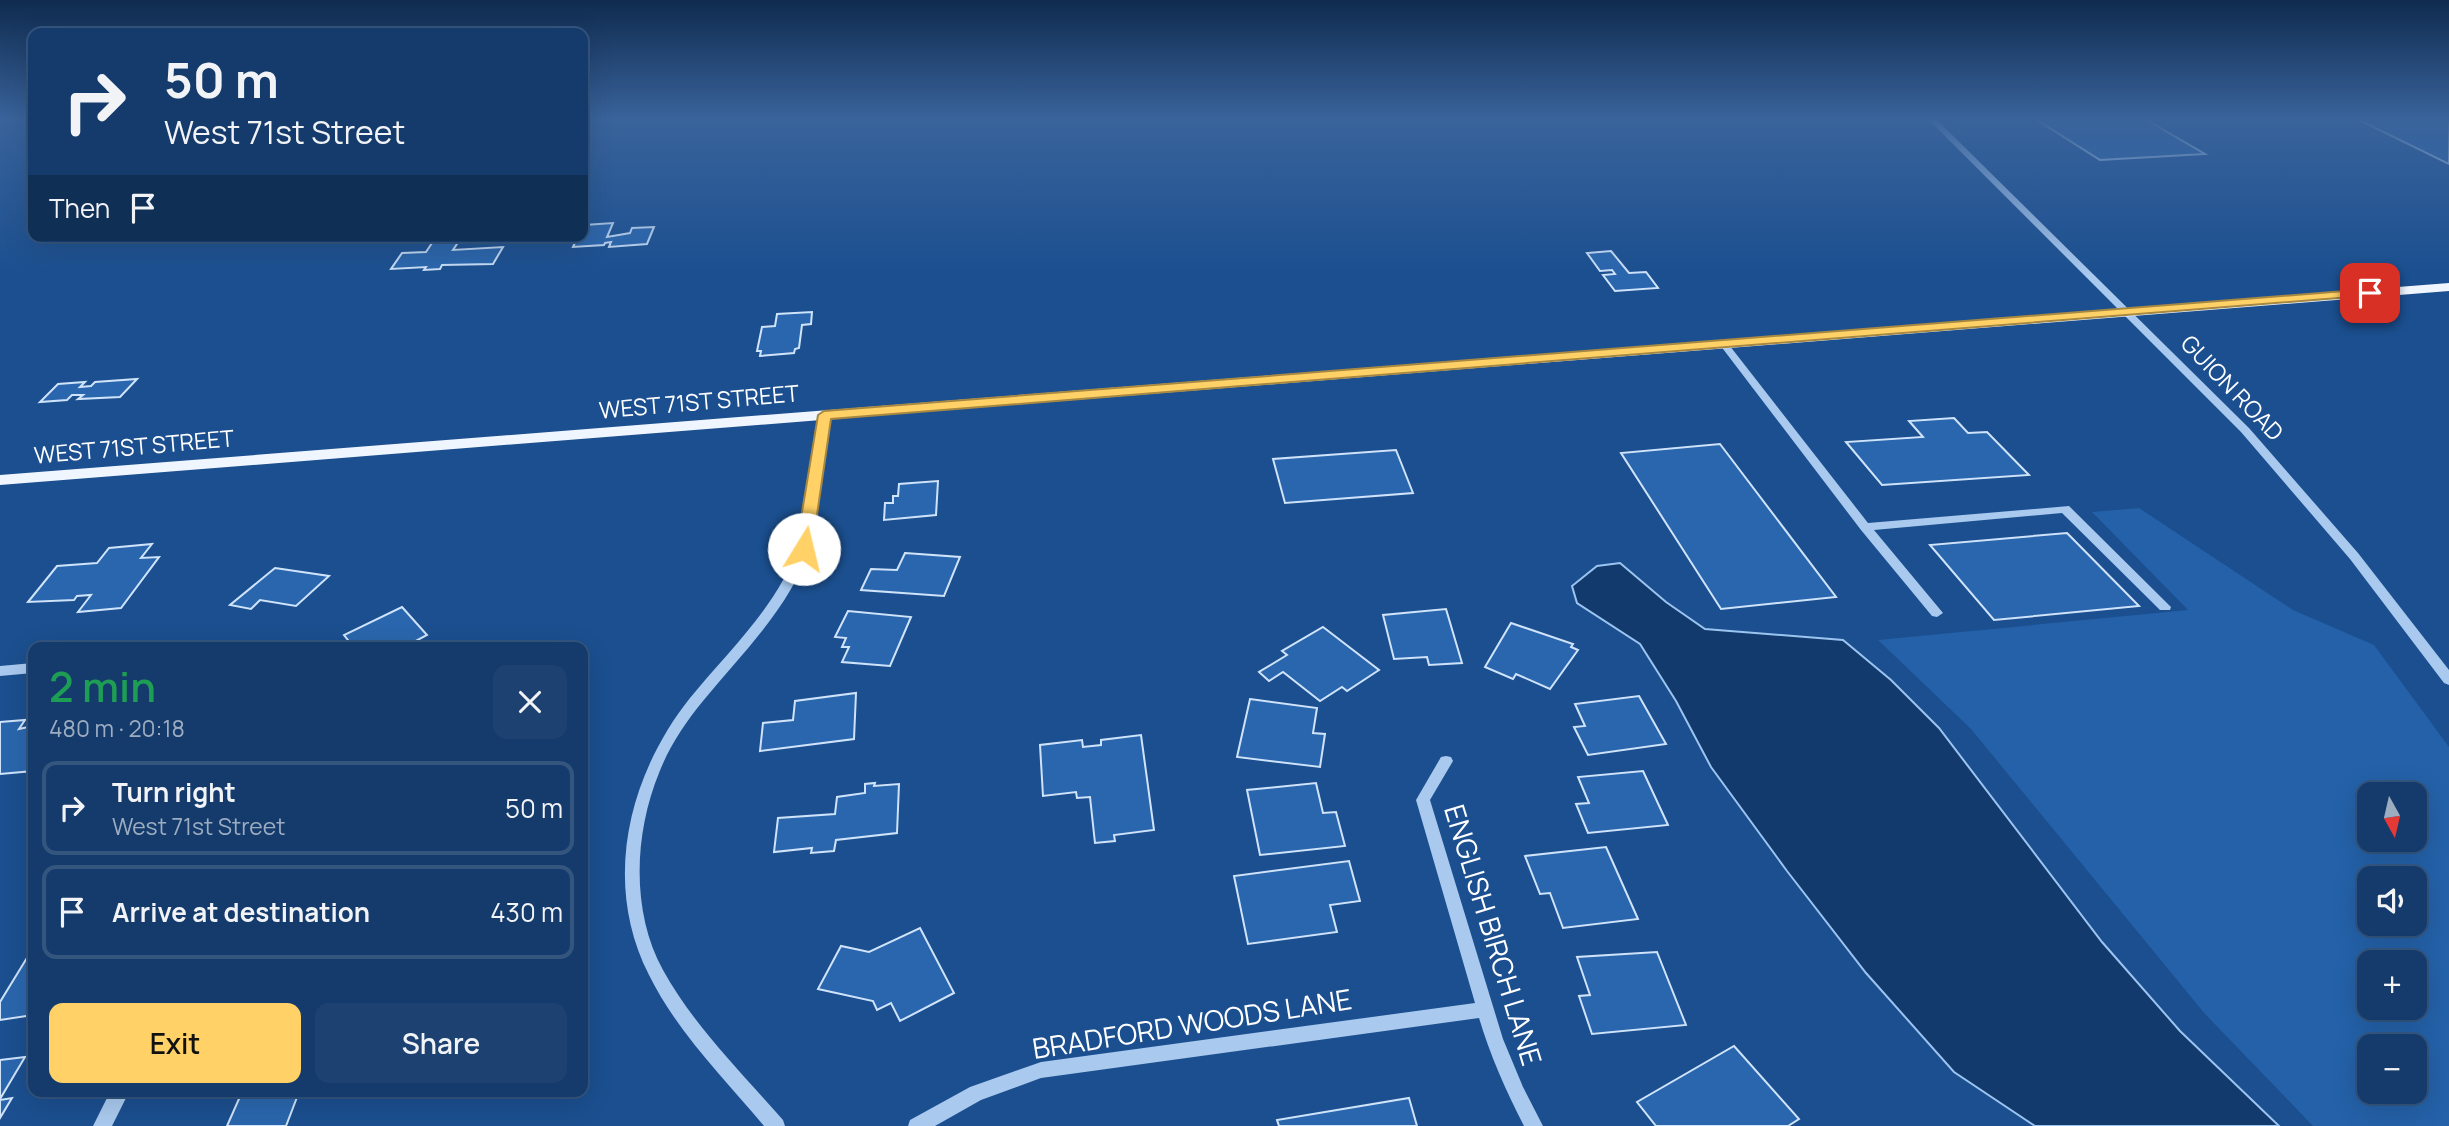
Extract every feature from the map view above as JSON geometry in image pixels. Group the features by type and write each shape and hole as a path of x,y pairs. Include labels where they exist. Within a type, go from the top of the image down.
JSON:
{"main road":[{"name":"WEST 71ST STREET","path":"0,480 2449,287"}],"street":[{"name":"GUION ROAD","path":"1985,171 2217,400 2297,488 2383,592 2449,680"},
{"path":"1723,343 1865,527 1937,613"},
{"path":"776,1126 683,1014 654,969 636,912 633,857 639,814 663,748 680,721 780,596 799,563 805,544 824,415"},
{"path":"1865,527 2065,509 2165,607"},
{"path":"0,671 28,668"},
{"name":"ENGLISH BIRCH LANE","path":"1446,761 1423,800 1485,1009 1516,1092 1534,1126"},
{"name":"BRADFORD WOODS LANE","path":"917,1126 976,1093 1041,1070 1485,1009"},
{"path":"102,1126 117,1097"}],"shaded area":[{"path":"2139,508 2293,610 2374,645 2449,747 2449,1126 2313,1126 2205,1014 1971,729 1878,640 2188,610 2092,512"},
{"path":"1620,563 1666,602 1705,629 1843,640 1891,680 1939,728 2102,942 2180,1031 2279,1126 2035,1126 1954,1072 1866,973 1787,871 1711,767 1676,701 1640,644 1577,603 1572,586 1597,566"}],"building":[{"path":"613,223 607,237 630,233 632,228 654,227 647,244 609,247 611,242 573,247 575,242 588,242 588,225"},
{"path":"458,242 453,250 503,247 493,264 442,265 440,269 424,270 426,267 391,269 402,253 426,252 432,243"},
{"path":"1611,251 1629,273 1646,272 1658,288 1615,291 1603,275 1615,274 1612,270 1600,271 1587,253"},
{"path":"812,312 811,324 802,325 799,348 795,349 794,353 760,356 761,351 757,351 762,327 775,326 777,314"},
{"path":"137,379 120,397 78,399 83,395 72,395 67,400 40,402 58,384 85,382 80,387 91,386 95,382"},
{"path":"1954,418 1968,433 1987,432 2029,475 1882,485 1846,442 1923,437 1909,421"},
{"path":"1720,444 1836,597 1721,609 1621,453"},
{"path":"1396,450 1413,493 1285,503 1273,459"},
{"path":"938,481 936,515 884,520 885,503 893,503 893,496 898,496 899,484"},
{"path":"2067,533 2139,606 1994,620 1930,545"},
{"path":"152,544 141,558 159,557 121,608 78,612 91,595 77,596 74,600 28,602 57,566 97,563 109,548"},
{"path":"905,553 960,557 944,596 861,590 871,569 897,570"},
{"path":"275,568 329,576 296,606 260,600 251,609 230,605"},
{"path":"402,607 427,635 414,642 350,642 344,635"},
{"path":"1446,609 1462,663 1429,665 1427,657 1394,659 1383,615"},
{"path":"848,611 911,617 890,666 842,662 849,647 842,647 846,638 835,637"},
{"path":"1511,623 1573,644 1571,647 1578,650 1550,689 1516,674 1513,679 1485,667"},
{"path":"1323,627 1379,670 1347,691 1342,687 1320,701 1283,672 1269,681 1259,672 1287,655 1282,651"},
{"path":"856,693 854,739 760,751 763,723 793,720 795,701"},
{"path":"1639,696 1666,744 1588,755 1574,727 1585,726 1575,704"},
{"path":"1250,699 1317,708 1313,733 1325,734 1320,767 1237,757"},
{"path":"25,720 19,729 28,727 28,771 0,774 0,722"},
{"path":"1141,735 1154,830 1114,835 1115,841 1095,843 1090,797 1077,798 1076,792 1043,796 1040,745 1082,740 1083,747 1101,745 1101,740"},
{"path":"1643,771 1668,825 1588,833 1576,804 1589,803 1578,777"},
{"path":"875,783 874,786 899,784 897,833 836,840 834,851 811,853 812,848 774,852 778,818 835,814 837,797 865,793 865,784"},
{"path":"1316,783 1323,813 1336,812 1345,846 1260,855 1247,790"},
{"path":"1606,847 1638,919 1563,928 1550,893 1540,894 1525,856"},
{"path":"1349,861 1360,901 1330,905 1337,932 1248,944 1234,876"},
{"path":"920,928 954,993 900,1021 891,1003 877,1010 873,1001 818,989 841,946 869,952"},
{"path":"1657,952 1686,1025 1592,1034 1579,996 1590,995 1577,957"},
{"path":"28,956 28,1016 0,1020 0,1002"},
{"path":"1734,1046 1799,1119 1788,1126 1656,1126 1637,1102"},
{"path":"25,1057 0,1099 0,1060"},
{"path":"240,1097 297,1097 286,1126 227,1126"},
{"path":"12,1098 0,1118 0,1100"},
{"path":"1409,1098 1417,1126 1279,1126 1277,1120"}],"route":[{"path":"804,549 824,415 2370,293"}]}
